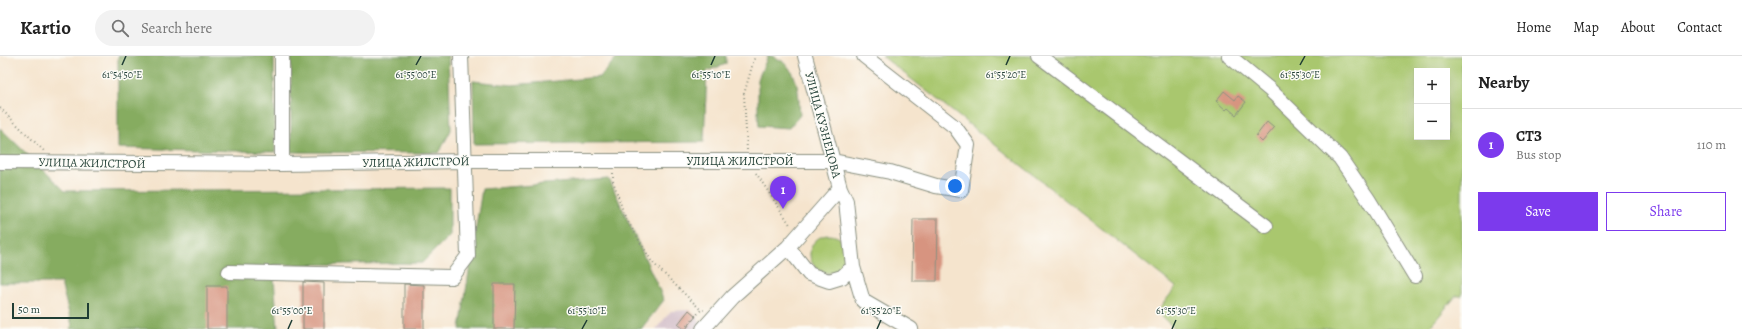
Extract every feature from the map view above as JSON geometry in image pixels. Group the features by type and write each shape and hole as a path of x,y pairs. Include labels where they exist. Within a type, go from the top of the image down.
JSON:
{"street":[{"path":"282,56 282,164"},
{"path":"229,272 452,277 468,256 461,56"},
{"name":"УЛИЦА КУЗНЕЦОВА","path":"703,329 732,297 788,247 840,188 805,56"},
{"name":"УЛИЦА ЖИЛСТРОЙ","path":"0,162 282,164 612,160 832,161 890,172 936,186 961,190 968,145 954,127 864,56"},
{"path":"1039,56 1266,226"},
{"path":"1229,56 1269,89 1340,158 1368,199 1415,276"},
{"path":"840,188 846,201 853,267 863,301 911,329"},
{"path":"788,247 809,274 829,281 842,277 853,267"}],"path":[{"path":"755,56 744,94 748,161 792,228"},
{"path":"0,108 56,162"},
{"path":"612,160 614,181 625,217 652,262 701,310"}],"shaded area":[{"path":"689,310 696,316 706,329 656,329 671,311"}],"green space":[{"path":"118,56 274,56 275,152 118,148"},
{"path":"291,56 448,56 451,130 439,153 291,152"},
{"path":"618,56 726,56 726,64 707,71 704,142 474,144 473,81 512,85 600,77"},
{"path":"768,56 782,61 788,66 797,85 800,115 789,128 759,126 758,79"},
{"path":"882,56 1462,56 1462,296 1456,296 1428,329 1175,329 1157,312 1176,287"},
{"path":"0,128 65,191 450,188 450,235 422,263 273,265 278,329 70,329 72,325 61,283 0,283"},
{"path":"609,179 664,300 641,329 460,329 482,189"},
{"path":"825,235 833,235 843,240 847,247 847,261 843,268 833,273 825,273 815,268 813,265 810,258 810,250 815,240 818,238"}],"building":[{"path":"1224,91 1235,100 1238,96 1246,102 1236,115 1228,108 1226,110 1216,101"},
{"path":"1267,122 1274,128 1262,142 1256,136"},
{"path":"913,219 938,219 937,281 912,281"},
{"path":"303,282 324,283 324,329 303,329"},
{"path":"404,284 424,285 424,329 404,329"},
{"path":"494,284 515,284 514,329 494,329"},
{"path":"207,286 227,286 227,329 207,329"},
{"path":"689,310 696,316 686,329 684,329 678,324"}],"place":[{"name":"СТЗ","path":"783,209"}]}
